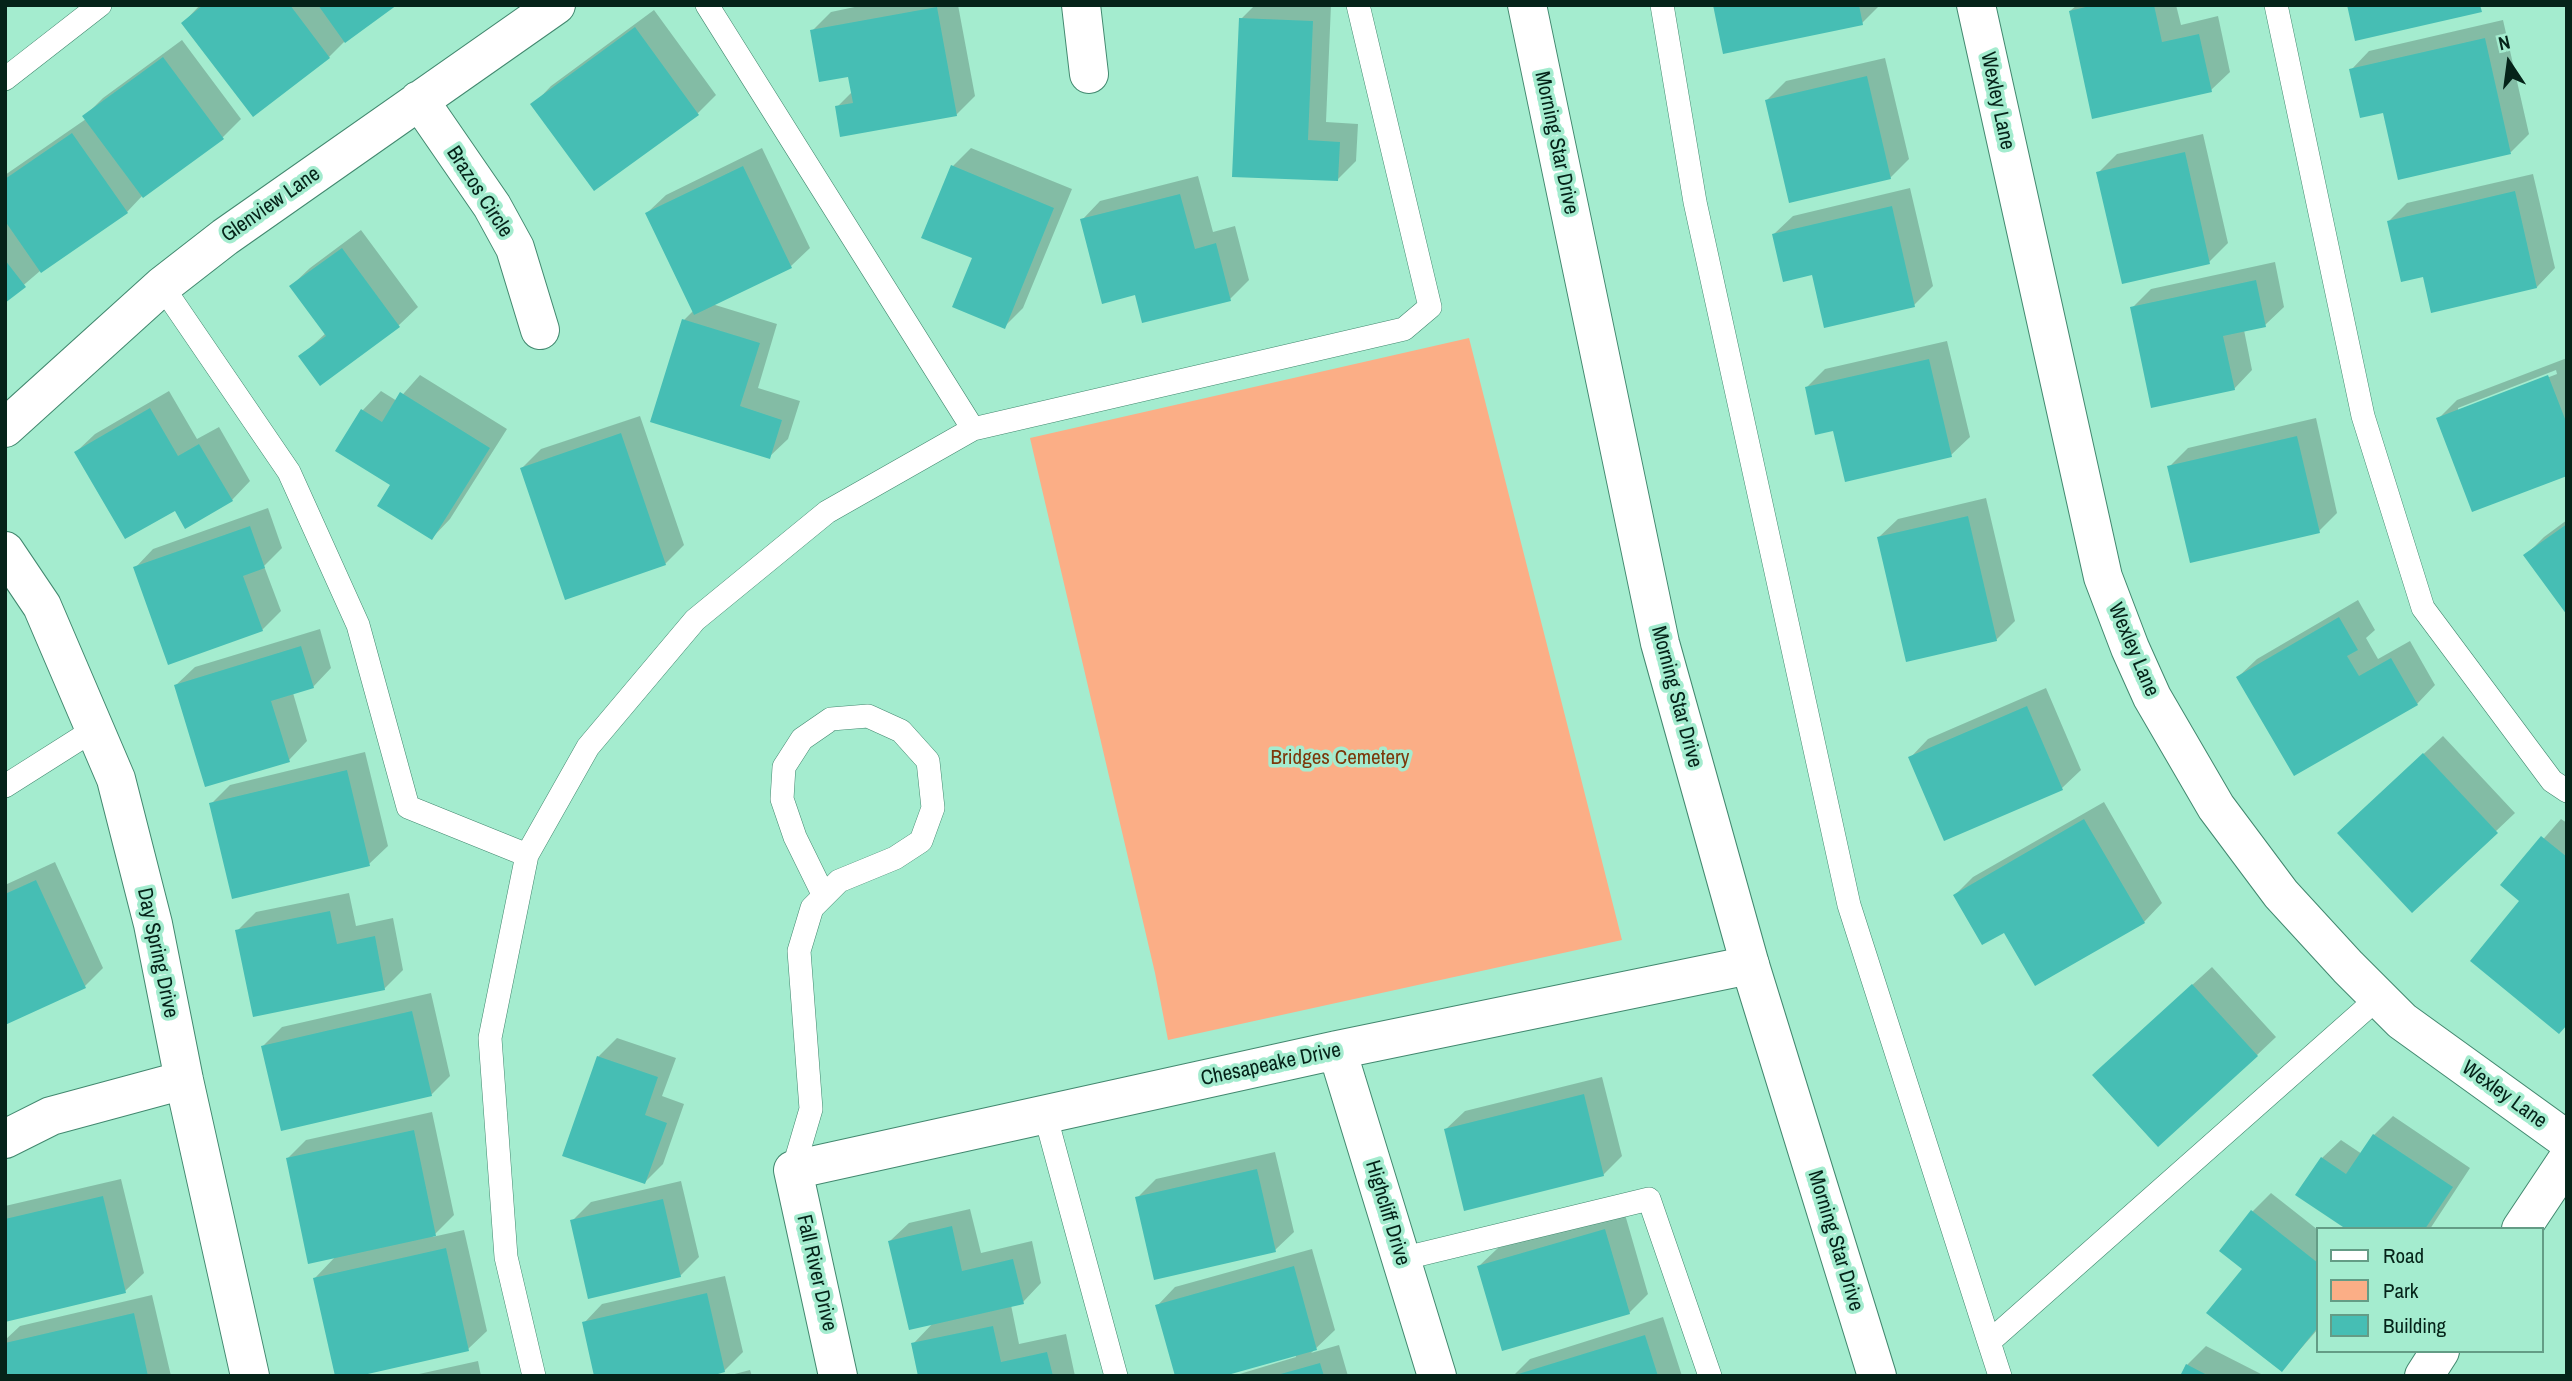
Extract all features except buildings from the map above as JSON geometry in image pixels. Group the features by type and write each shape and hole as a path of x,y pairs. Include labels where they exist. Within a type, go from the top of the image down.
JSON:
{"street":[{"name":"Glenview Lane","path":"5,428 162,286 225,237 556,5"},
{"path":"1081,5 1089,74"},
{"name":"Morning Star Drive","path":"1527,5 1660,643 1750,965 1877,1376"},
{"name":"Wexley Lane","path":"1976,5 2103,577 2152,697 2216,807 2281,894 2378,998 2402,1021 2567,1140"},
{"name":"Brazos Circle","path":"419,100 492,206 515,248 540,330"},
{"name":"Day Spring Drive","path":"5,551 42,606 116,779 153,924 184,1080 250,1376"},
{"name":"Chesapeake Drive","path":"793,1170 1337,1050 1750,965"},
{"name":"Highcliff Drive","path":"1337,1050 1437,1376"},
{"path":"5,1139 51,1116 184,1080"},
{"path":"2522,1227 2567,1160"},
{"name":"Fall River Drive","path":"793,1170 838,1376"},
{"path":"2424,1376 2440,1353"}],"lane":[{"path":"5,79 100,5"},
{"path":"707,5 973,429"},
{"path":"534,1376 506,1257 490,1038 527,855 588,747 695,620 827,512 973,429 1404,329 1430,307 1358,5"},
{"path":"1661,5 1695,202 1849,905 2000,1376"},
{"path":"2276,5 2363,416 2423,608 2552,781 2567,791"},
{"path":"162,286 289,472 358,625 408,807 527,855"},
{"path":"793,1170 811,1109 799,951 812,908 839,881 895,858 921,841 933,808 928,761 901,731 868,716 831,719 802,739 784,767 782,799 795,837 824,895"},
{"path":"5,786 94,729"},
{"path":"1989,1342 2378,998"},
{"path":"1045,1114 1116,1376"},
{"path":"1401,1259 1649,1199 1710,1376"}],"green space":[{"name":"Bridges Cemetery","path":"1469,338 1622,940 1168,1040 1155,973 1030,438"}]}
